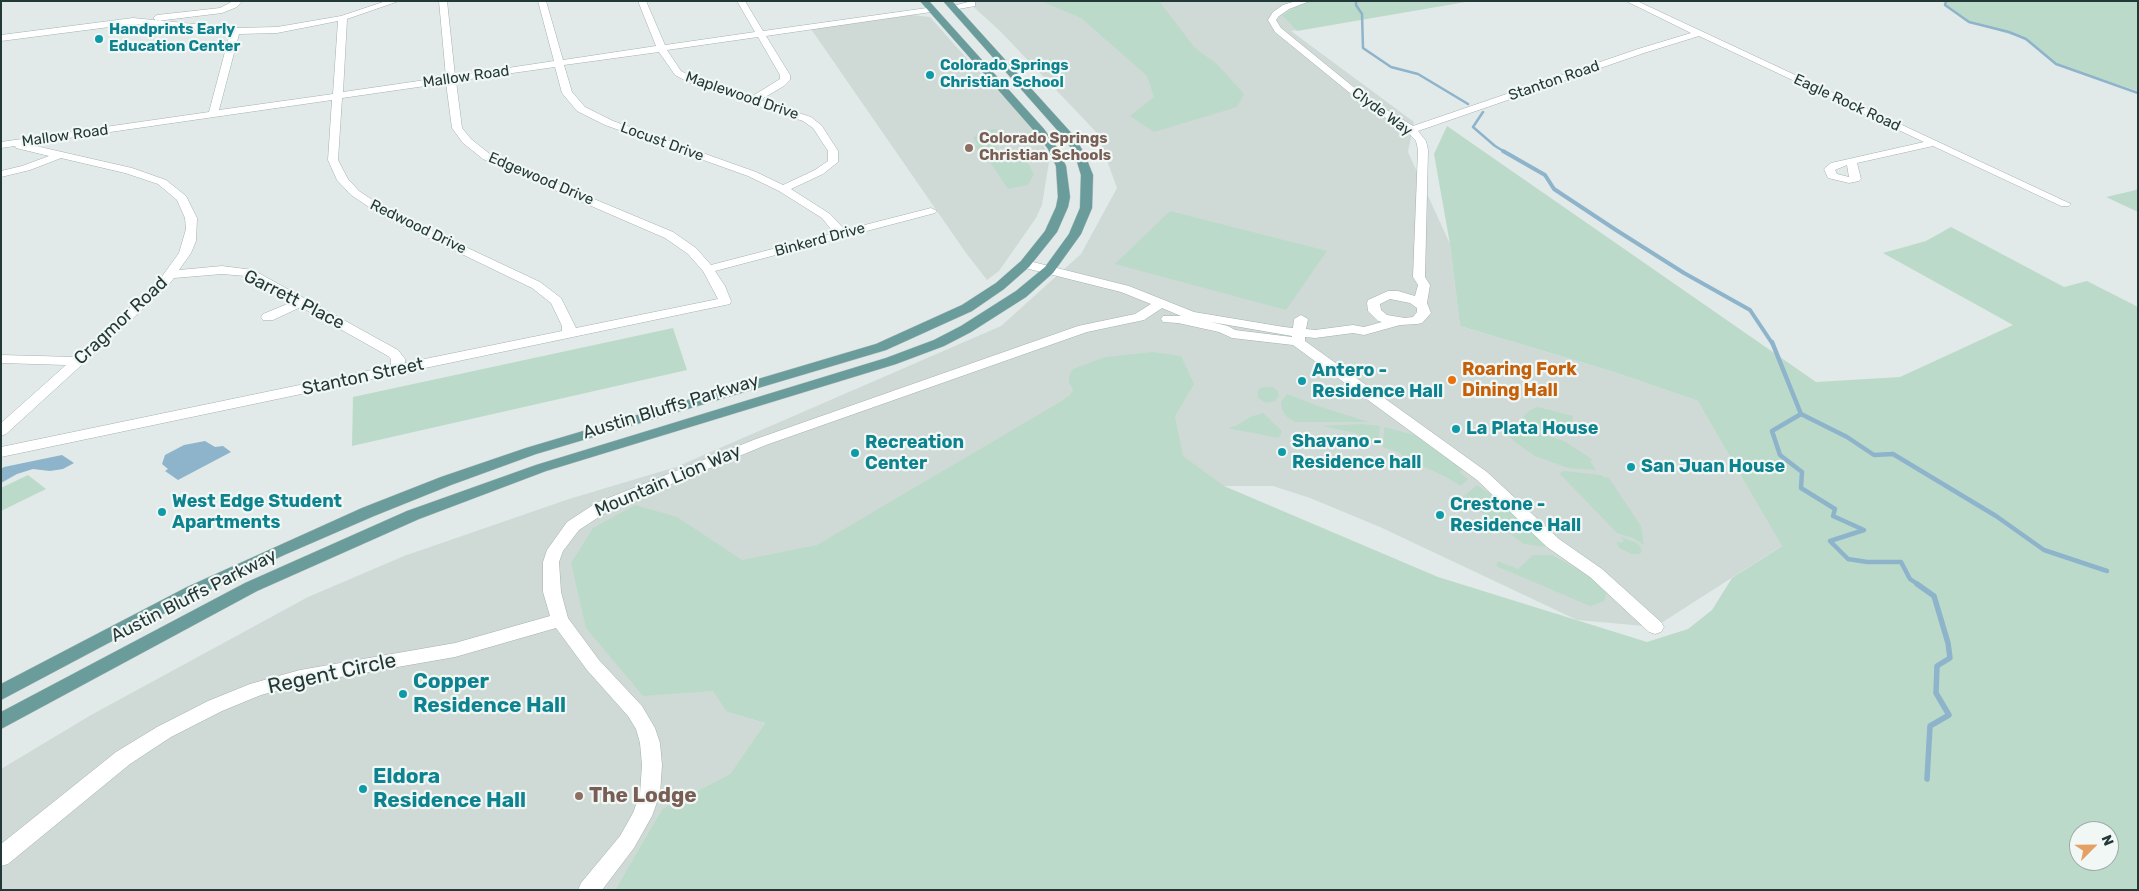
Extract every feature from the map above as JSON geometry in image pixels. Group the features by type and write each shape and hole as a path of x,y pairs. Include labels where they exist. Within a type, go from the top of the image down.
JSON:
{"main road":[{"name":"Austin Bluffs Parkway","path":"1,693 193,591 327,529 446,481 532,451 897,340 967,308 1000,286 1025,264 1051,232 1060,213 1064,186 1062,166 1053,148 1040,130 933,5 924,1"},
{"name":"Austin Bluffs Parkway","path":"1,721 211,607 347,543 455,499 541,468 857,372 920,350 966,329 1021,294 1049,270 1066,248 1082,221 1088,197 1087,175 1080,155 1071,139 950,4"},
{"path":"933,5 945,12 968,33 989,48"}],"street":[{"path":"1,38 222,10 234,6 238,1"},
{"path":"133,21 235,32 289,29 343,18 395,1"},
{"name":"Edgewood Drive","path":"443,1 450,79 457,128 466,141 487,157 669,235 692,251 708,269 725,301"},
{"name":"Locust Drive","path":"542,1 567,93 574,103 588,113 609,122 752,174 783,189 826,216 842,234"},
{"name":"Maplewood Drive","path":"642,1 662,49 673,68 684,77 813,122 833,151 833,162 827,167 783,189"},
{"path":"742,1 783,70 785,80 775,88 752,100"},
{"name":"Clyde Way","path":"1306,1 1286,7 1276,14 1272,20 1281,34 1364,100 1412,130 1421,141 1423,150 1419,277 1412,290 1398,295 1388,295 1376,300 1373,303 1375,311 1353,329"},
{"name":"Eagle Rock Road","path":"1630,1 1697,34 2065,204"},
{"path":"950,4 972,4"},
{"name":"Mallow Road","path":"4,144 662,49 933,5"},
{"name":"Redwood Drive","path":"343,18 336,96 333,160 343,180 355,193 385,213 536,285 556,301 569,326 569,334"},
{"path":"214,114 235,32"},
{"name":"Stanton Road","path":"1412,130 1640,51 1697,34"},
{"path":"1851,161 1890,154 1933,143"},
{"name":"Cragmor Road","path":"1,431 149,299 171,274 190,241 191,218 182,198 162,182 150,176 60,154 4,144"},
{"path":"1,174 26,168 60,154"},
{"name":"Binkerd Drive","path":"708,269 931,211"},
{"path":"1025,264 1049,270"},
{"name":"Garrett Place","path":"171,274 222,270 249,273 393,352 398,359 398,369"},
{"name":"Clyde Way","path":"1049,270 1125,289 1190,315 1213,320 1324,334 1353,329 1364,330 1396,322 1412,321 1421,317 1424,310 1420,304 1424,285 1419,277"},
{"path":"1398,295 1407,297 1420,304"},
{"name":"Stanton Street","path":"1,452 725,301"},
{"path":"268,317 302,302"},
{"name":"Mountain Lion Way","path":"589,890 627,842 642,816 650,794 652,765 650,743 645,728 635,711 593,666 560,620 550,580 551,562 555,550 573,526 602,507 797,428 1083,329 1139,317 1161,303"},
{"path":"1375,311 1383,318 1396,322"},
{"path":"1168,318 1223,329 1232,334 1299,331 1487,480 1553,543 1596,573 1655,627"},
{"path":"1,360 78,361"},
{"name":"Regent Circle","path":"1,857 123,758 179,724 215,706 257,689 300,677 455,650 560,620"}],"shaded area":[{"path":"967,1 1471,1 1291,31 1414,122 1408,152 1450,244 1460,326 1614,372 1698,401 1770,499 1783,545 1655,627 1577,620 1380,527 1310,498 1273,486 1199,486 727,712 765,723 730,774 662,809 615,890 1,890 1,769 91,715 308,597 404,556 569,499 676,467 1001,326 1081,254 1117,188 1097,133 1000,31"},
{"name":"Colorado Springs Christian Schools","path":"912,15 930,17 969,61 1036,130 1047,153 1049,162 1042,205 1036,218 999,271 987,280 966,253 811,29"}],"green space":[{"path":"1041,1 1159,1 1195,48 1217,64 1244,94 1237,107 1154,132 1130,116 1154,97 1147,76 1081,18"},
{"path":"1306,1 1471,1 1297,31 1282,15"},
{"path":"1946,1 2138,1 2138,91 2056,64 2026,39 1969,22 1945,5"},
{"path":"1447,126 1816,382 1900,377 2013,325 1883,253 1926,241 1951,227 2064,287 2087,281 2138,307 2138,890 615,890 662,809 730,774 765,723 727,712 713,691 643,696 586,628 571,563 593,528 635,505 677,517 742,560 817,545 1060,402 1070,395 1073,390 1069,382 1069,376 1073,369 1105,357 1153,352 1181,356 1194,384 1175,416 1183,456 1224,486 1438,577 1647,642 1688,629 1712,610 1732,578 1782,546 1698,401 1614,372 1460,326 1450,244 1434,154"},
{"path":"993,129 1014,134 1018,141 995,144 999,152 1004,152 1007,159 1024,156 1034,174 1028,185 1008,189 983,152 980,153 975,146 978,145 973,138 977,134"},
{"path":"2138,189 2138,212 2106,197 2132,191"},
{"path":"1170,211 1327,251 1286,310 1115,264"},
{"path":"673,328 687,370 352,446 353,397"},
{"path":"1263,387 1273,387 1278,391 1279,396 1275,401 1266,403 1258,398 1258,390"},
{"path":"1287,394 1369,422 1296,422 1287,417 1282,410 1281,402"},
{"path":"1538,407 1573,416 1572,429 1567,433 1554,433 1529,426 1524,422 1523,417 1530,410"},
{"path":"1263,413 1282,431 1279,438 1227,428 1236,426 1250,417"},
{"path":"1361,424 1380,426 1378,446 1355,433 1322,426"},
{"path":"1498,425 1539,432 1566,442 1593,460 1590,461 1596,470 1568,468 1535,456 1516,443"},
{"path":"1384,427 1418,436 1464,469 1459,472 1468,479 1461,486 1411,461 1398,452 1383,447"},
{"path":"1564,471 1601,475 1609,478 1641,526 1644,545 1633,538 1617,533 1559,473"},
{"path":"28,475 46,489 1,511 1,488"},
{"path":"1477,485 1499,500 1547,543 1545,547 1524,544 1462,498"},
{"path":"1620,537 1635,542 1640,546 1642,552 1632,554 1619,548 1616,541 1620,543 1624,541"},
{"path":"1533,555 1552,555 1591,576 1607,591 1604,601 1590,606 1496,566 1498,561 1518,569"}],"water":[{"path":"205,441 215,447 223,446 231,452 178,480 165,471 168,469 162,464 165,455 184,445"},
{"path":"62,455 74,463 63,469 50,471 33,469 17,474 1,483 1,469 4,467"}],"waterway":[{"path":"1356,1 1356,5 1362,14 1363,48 1391,67 1418,74 1468,104"},
{"path":"1946,1 1945,5 1969,22 2009,32 2026,39 2056,64 2138,93"},
{"path":"1483,112 1473,127 1505,152"},
{"path":"1503,151 1545,175 1554,189 1616,230 1684,273 1750,310 1772,343"},
{"path":"1772,342 1801,414"},
{"path":"1801,414 1847,437 1874,455 1893,454 1996,516 2044,550 2107,571"},
{"path":"1801,414 1772,431 1780,455 1802,472 1801,488 1835,509 1833,516 1864,530 1830,541 1848,559 1867,562 1901,562 1910,579 1919,585"},
{"path":"1917,584 1934,596 1948,643 1950,658 1937,666 1936,693 1949,715 1930,726 1927,779"}],"place":[{"name":"Handprints Early Education Center","path":"99,39"},
{"name":"Colorado Springs Christian School","path":"930,75"},
{"name":"Colorado Springs Christian Schools","path":"969,148"},
{"name":"Roaring Fork Dining Hall","path":"1452,380"},
{"name":"Antero - Residence Hall","path":"1302,381"},
{"name":"La Plata House","path":"1456,429"},
{"name":"Shavano - Residence hall","path":"1282,452"},
{"name":"Recreation Center","path":"855,453"},
{"name":"San Juan House","path":"1631,467"},
{"name":"West Edge Student Apartments","path":"162,512"},
{"name":"Crestone - Residence Hall","path":"1440,515"},
{"name":"Copper Residence Hall","path":"403,694"},
{"name":"Eldora Residence Hall","path":"363,789"},
{"name":"The Lodge","path":"579,796"}]}
